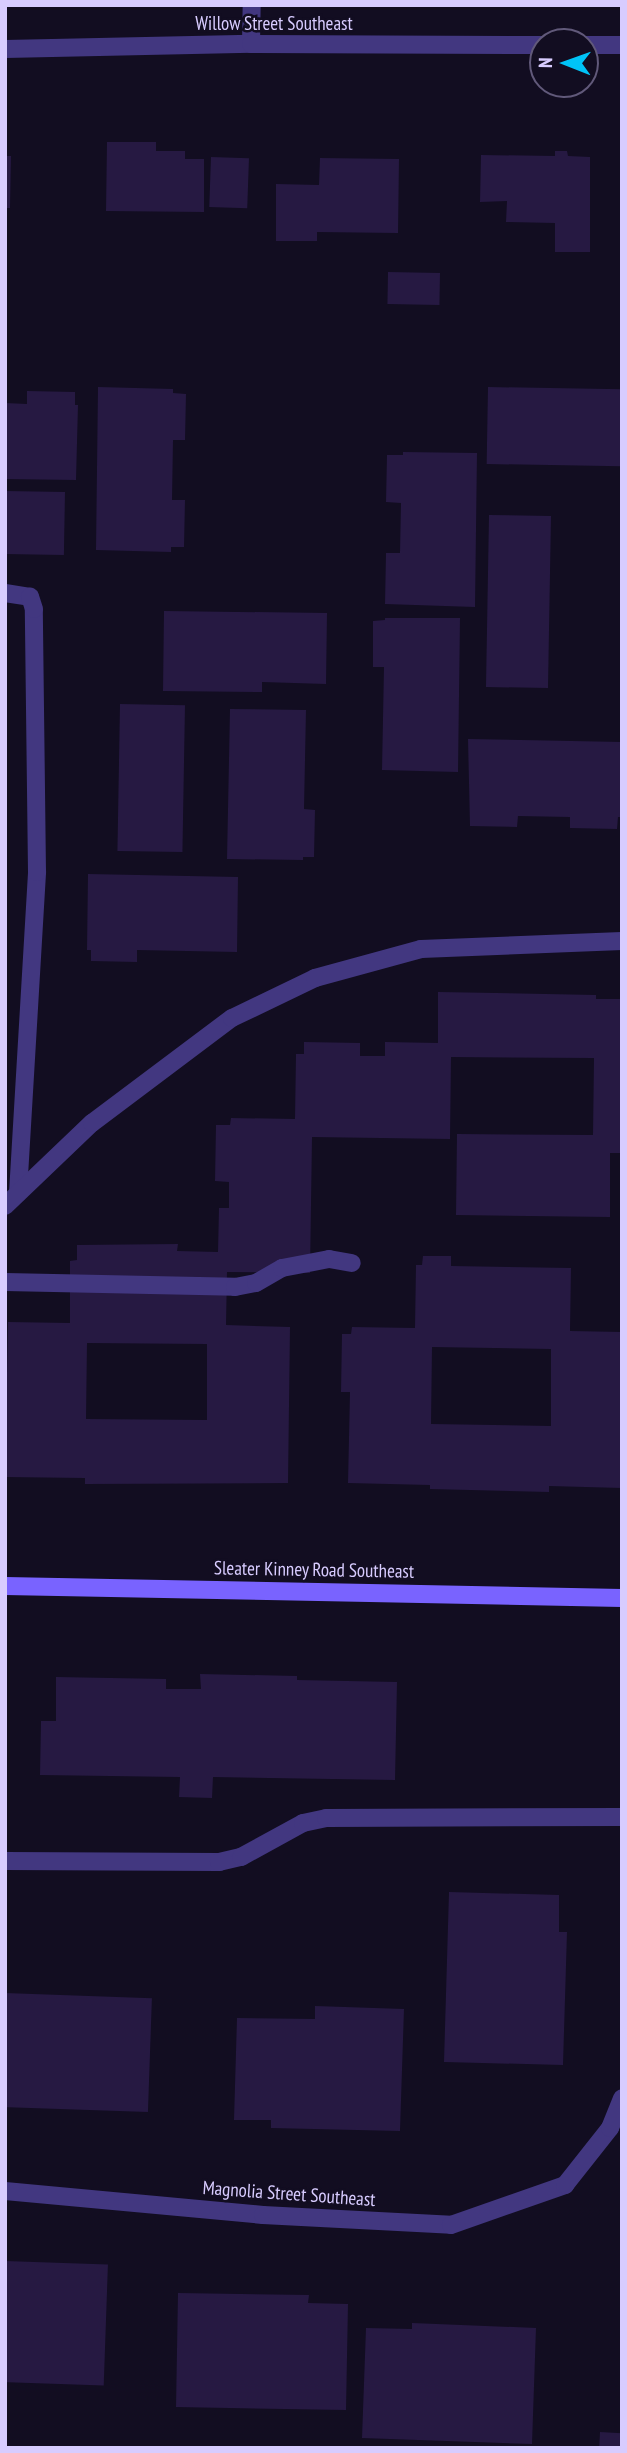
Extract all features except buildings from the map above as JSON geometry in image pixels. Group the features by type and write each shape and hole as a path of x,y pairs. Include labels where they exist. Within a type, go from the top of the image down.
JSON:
{"street":[{"path":"251,44 252,5"},
{"name":"Willow Street Southeast","path":"5,49 251,44 529,45"},
{"path":"599,45 622,45"},
{"path":"5,593 30,597 34,609 37,872 19,1193"},
{"path":"5,1206 92,1123 232,1018 315,978 421,949 622,941"},
{"path":"5,1282 235,1287 256,1283 282,1268 329,1259 352,1263"},
{"name":"Sleater Kinney Road Southeast","path":"5,1586 622,1598"},
{"path":"5,1861 219,1862 241,1857 303,1823 326,1818 622,1817"},
{"name":"Magnolia Street Southeast","path":"5,2192 263,2215 451,2225 565,2185 610,2128 622,2098"}]}
